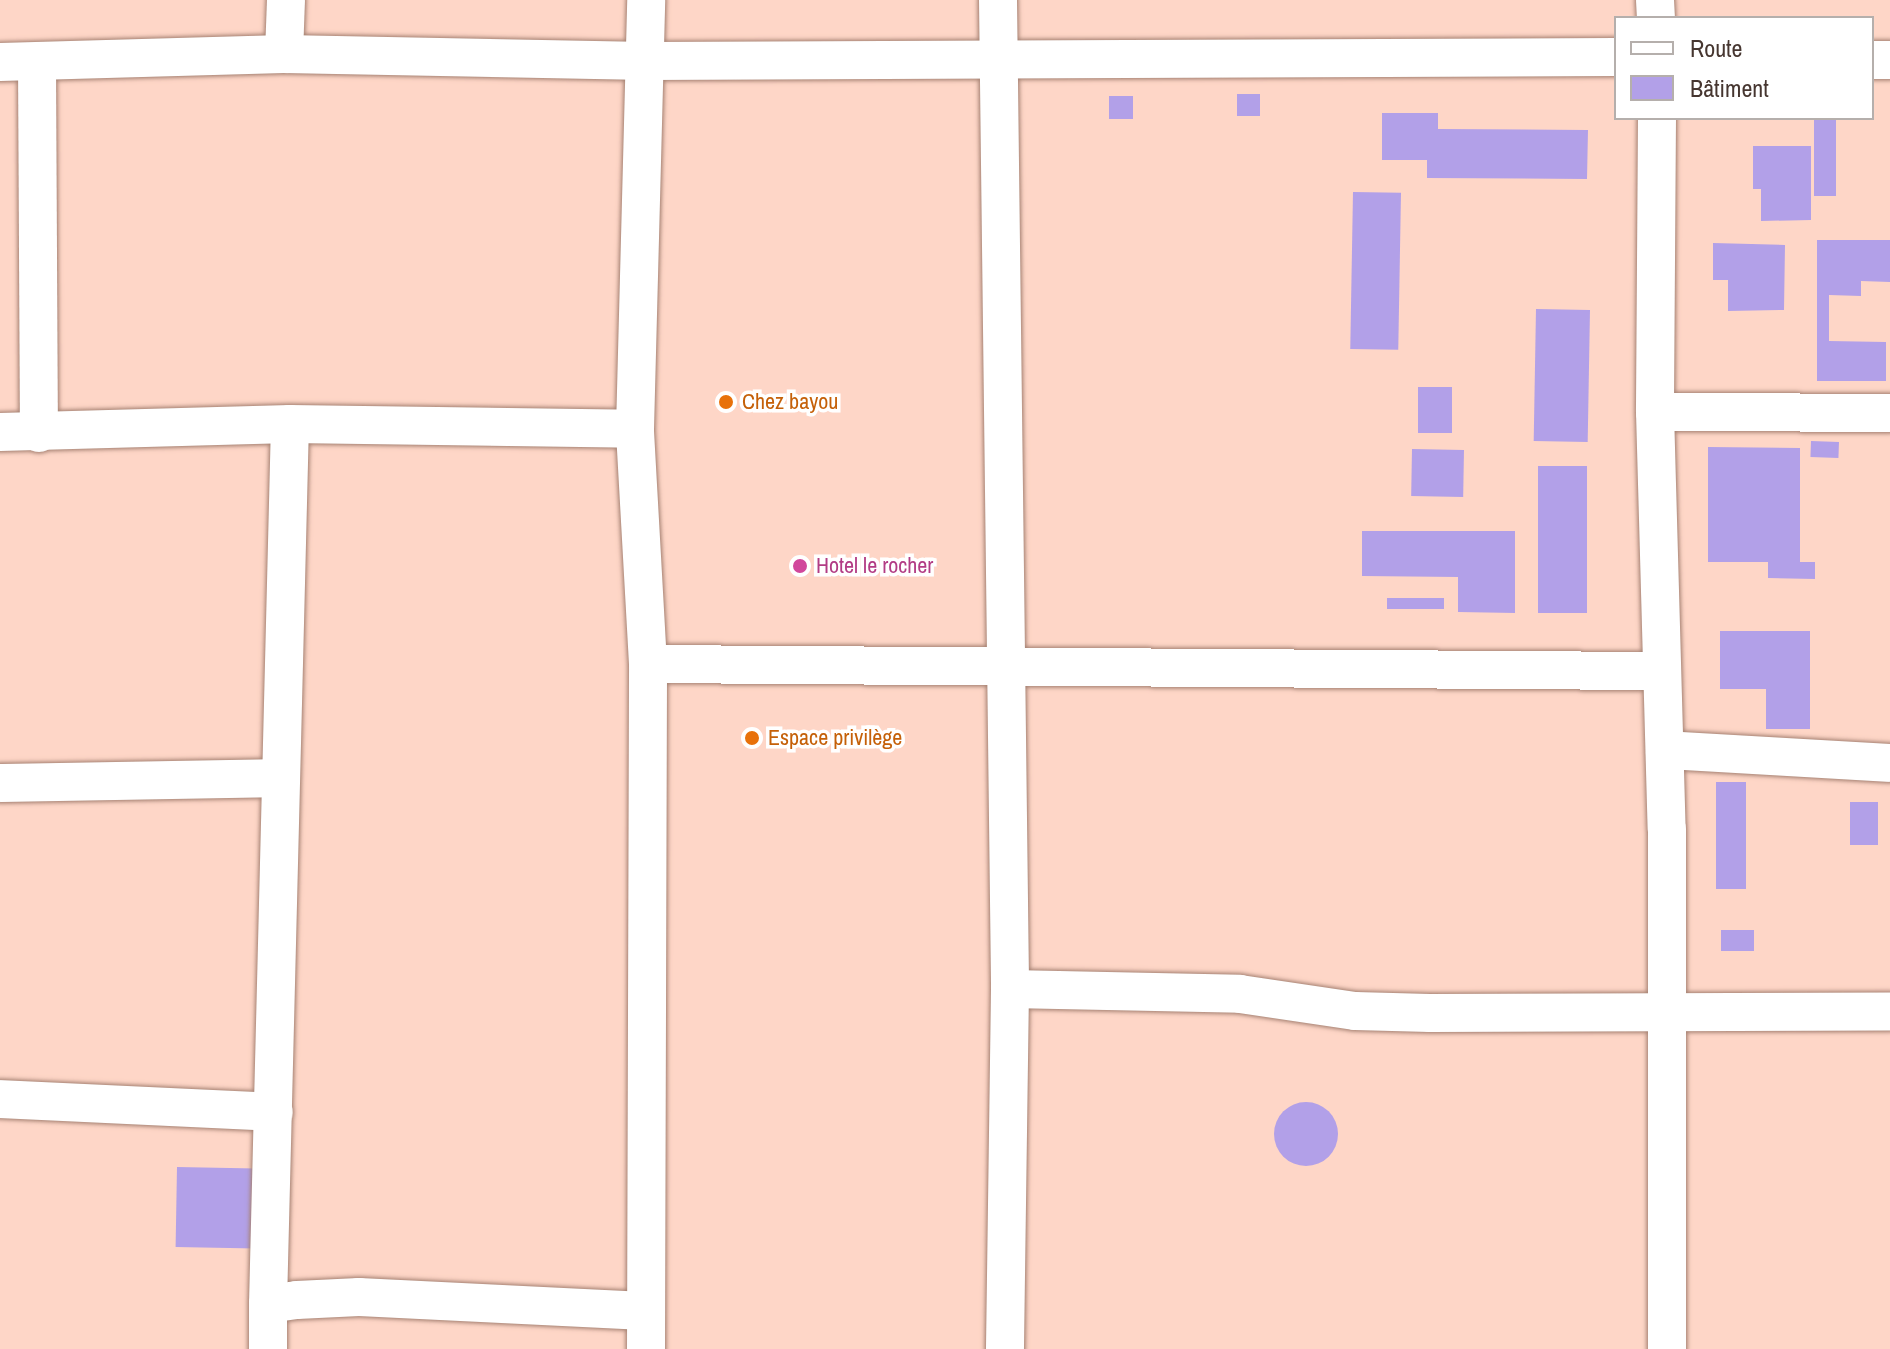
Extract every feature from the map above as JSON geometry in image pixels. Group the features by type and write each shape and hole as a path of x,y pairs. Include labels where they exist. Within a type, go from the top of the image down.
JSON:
{"street":[{"path":"284,54 286,0"},
{"path":"646,0 647,61 635,429 648,664 646,1349"},
{"path":"998,0 1010,989 1005,1349"},
{"path":"39,433 18,62 284,54 647,61 1614,57"},
{"path":"1657,120 1655,412 1665,750 1667,1349"},
{"path":"1655,412 1890,413"},
{"path":"0,432 290,424 635,429"},
{"path":"268,1349 290,424"},
{"path":"648,664 1006,663 1662,671"},
{"path":"1665,750 1890,763"},
{"path":"0,783 281,778"},
{"path":"1010,989 1240,994 1355,1011 1667,1008 1890,1011"},
{"path":"0,1099 274,1112"},
{"path":"268,1304 359,1297 645,1311"}],"building":[{"path":"1237,94 1260,94 1260,116 1237,116"},
{"path":"1109,96 1133,96 1133,119 1109,119"},
{"path":"1382,113 1438,113 1438,129 1588,130 1587,179 1427,178 1427,160 1382,160"},
{"path":"1814,120 1836,120 1836,196 1814,196"},
{"path":"1753,146 1811,146 1811,220 1761,221 1761,189 1753,189"},
{"path":"1353,192 1401,193 1398,350 1350,349"},
{"path":"1817,240 1890,240 1890,282 1861,281 1861,296 1829,295 1829,341 1886,342 1886,381 1817,381"},
{"path":"1713,243 1785,245 1784,310 1728,311 1728,280 1713,280"},
{"path":"1536,309 1590,310 1588,442 1534,441"},
{"path":"1418,387 1452,387 1452,433 1418,433"},
{"path":"1811,441 1839,442 1838,458 1810,457"},
{"path":"1708,447 1800,448 1800,562 1815,562 1815,579 1768,578 1768,562 1708,562"},
{"path":"1412,449 1464,450 1463,497 1411,496"},
{"path":"1538,466 1587,466 1587,613 1538,613"},
{"path":"1362,531 1515,531 1515,613 1458,612 1458,577 1362,576"},
{"path":"1387,598 1444,598 1444,609 1387,609"},
{"path":"1720,631 1810,631 1810,729 1766,729 1766,689 1720,689"},
{"path":"1716,782 1746,782 1746,889 1716,889"},
{"path":"1850,802 1878,802 1878,845 1850,845"},
{"path":"1721,930 1754,930 1754,951 1721,951"},
{"path":"1300,1102 1312,1102 1329,1111 1336,1122 1336,1146 1329,1157 1312,1166 1300,1166 1288,1161 1279,1152 1274,1140 1274,1128 1279,1116 1288,1107"},
{"path":"177,1167 262,1168 261,1248 176,1247"}],"place":[{"name":"Chez bayou","path":"726,402"},
{"name":"Hotel le rocher","path":"800,566"},
{"name":"Espace privilège","path":"752,738"}]}
